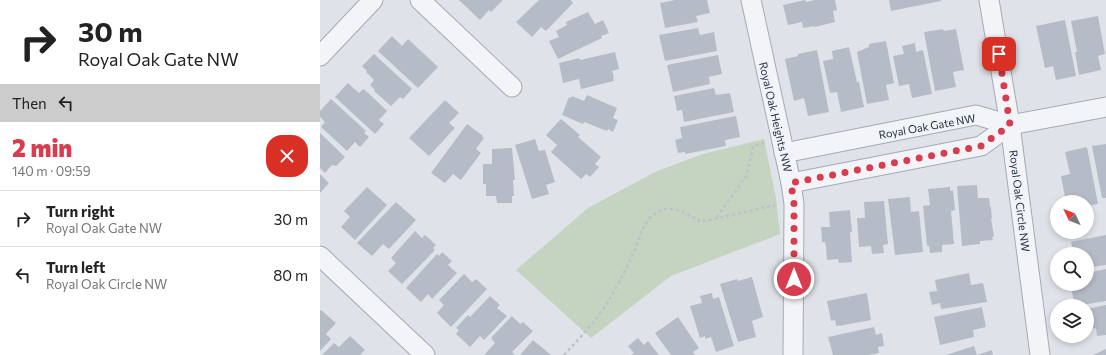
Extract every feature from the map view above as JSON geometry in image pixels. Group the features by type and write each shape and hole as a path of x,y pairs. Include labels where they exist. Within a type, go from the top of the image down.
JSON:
{"street":[{"path":"320,56 373,0"},
{"path":"420,0 512,87"},
{"name":"Royal Oak Heights NW","path":"751,0 791,183 794,204 793,355"},
{"name":"Royal Oak Circle NW","path":"989,0 1010,125 1040,355"},
{"path":"791,183 981,146 1010,125 1106,107"},
{"name":"Royal Oak Gate NW","path":"783,146 976,115 1010,125"},
{"path":"320,256 425,355"}],"path":[{"path":"717,218 747,175 753,146 783,146"},
{"path":"564,355 604,308 634,251 641,230 652,216 663,209 680,210 700,222 771,206 794,204"}],"green space":[{"path":"764,139 776,198 780,234 671,276 591,338 516,270 588,208 657,171 703,154"}],"building":[{"path":"459,0 503,0 491,12 489,10 480,20"},
{"path":"539,0 572,0 571,1 573,3 546,31 541,27 532,37 516,22"},
{"path":"675,0 707,0 710,13 696,16 698,22 665,28 660,3"},
{"path":"805,0 806,2 815,0 835,0 837,10 833,11 835,22 815,27 803,28 802,22 788,25 783,5"},
{"path":"889,0 941,0 941,1 891,11"},
{"path":"588,12 595,24 603,20 609,33 601,36 602,38 558,59 549,41 559,37 556,31 567,25 566,22"},
{"path":"1098,16 1105,54 1098,56 1101,70 1079,75 1075,52 1077,52 1071,21"},
{"path":"1065,20 1076,76 1056,80 1053,66 1045,68 1036,26"},
{"path":"698,28 700,35 714,32 717,51 665,61 659,35"},
{"path":"943,29 944,31 956,29 964,70 953,72 956,87 935,91 924,32"},
{"path":"392,36 402,46 408,39 438,67 418,88 378,51"},
{"path":"886,41 894,83 886,85 889,100 867,104 857,52 869,47 869,44"},
{"path":"915,43 916,52 923,50 932,94 912,98 909,84 899,86 893,56 904,54 902,46"},
{"path":"849,47 857,82 859,82 864,107 841,112 837,92 830,93 823,61 833,59 832,51"},
{"path":"817,50 829,112 808,116 804,98 794,101 785,59 798,56 798,54"},
{"path":"615,52 619,69 612,71 614,81 581,89 579,79 563,83 559,63"},
{"path":"374,54 412,89 403,99 400,97 391,106 374,91 375,90 370,85 374,80 362,66"},
{"path":"718,55 722,74 709,77 710,84 673,92 667,65"},
{"path":"348,83 359,93 363,89 366,91 387,111 379,120 384,124 375,134 335,97"},
{"path":"714,88 716,95 730,93 734,112 684,122 682,110 677,111 674,96"},
{"path":"587,95 617,108 613,118 618,120 613,132 608,129 607,131 584,122 583,124 562,115 569,97 571,98 572,96 584,101"},
{"path":"331,99 366,131 364,133 369,137 360,147 355,142 347,151 321,127 325,122 320,117 320,111"},
{"path":"445,100 459,113 449,123 455,128 429,156 409,138"},
{"path":"736,116 740,137 725,140 726,146 685,154 685,152 678,153 675,140 682,138 680,127"},
{"path":"561,119 580,135 578,137 601,157 595,164 599,167 590,177 586,174 581,179 551,152 557,145 546,135"},
{"path":"467,124 484,138 476,149 481,153 461,180 453,174 445,183 431,173"},
{"path":"320,133 345,157 336,166 332,165 325,173 320,168"},
{"path":"535,139 539,151 545,150 555,182 546,185 549,194 532,199 515,145"},
{"path":"1106,144 1106,198 1102,198 1092,146"},
{"path":"1087,147 1098,204 1094,205 1094,195 1065,195 1061,176 1070,174 1065,152"},
{"path":"512,148 515,180 513,180 514,196 512,196 512,203 497,203 496,196 486,196 486,184 483,184 483,164 492,164 492,149"},
{"path":"320,174 329,183 320,193"},
{"path":"977,185 978,198 989,198 994,237 992,237 993,240 980,241 980,244 962,246 957,186"},
{"path":"367,187 387,205 355,240 341,227 350,217 344,211"},
{"path":"950,187 950,191 953,190 955,210 951,211 954,244 942,245 942,252 930,253 929,246 927,246 923,206 930,205 928,189"},
{"path":"910,197 911,212 919,211 923,252 895,255 888,199"},
{"path":"884,201 888,244 883,245 884,253 872,254 871,246 859,247 857,218 865,218 864,202"},
{"path":"396,202 416,220 389,249 383,244 372,256 357,243"},
{"path":"850,210 852,262 839,263 838,259 827,260 825,242 822,242 821,227 830,227 829,212"},
{"path":"415,231 422,238 425,235 436,245 433,248 435,250 402,284 388,271 396,263 391,258"},
{"path":"1106,235 1106,265 1094,267 1094,247 1072,247 1071,242 1094,239 1094,237"},
{"path":"442,252 452,261 448,265 457,273 432,299 428,294 421,302 406,288 437,254 439,256"},
{"path":"1106,269 1106,301 1094,303 1094,299 1074,299 1072,291 1094,291 1094,272"},
{"path":"969,273 971,285 983,283 987,302 941,309 940,303 932,305 929,292 937,291 935,280"},
{"path":"464,274 472,282 476,279 487,289 451,327 437,313 444,305 439,300"},
{"path":"752,277 763,317 752,321 756,337 738,342 720,284 737,279 738,281"},
{"path":"712,293 713,299 719,297 734,346 716,352 711,337 705,339 705,336 700,338 690,306 702,303 700,296"},
{"path":"867,293 871,320 839,326 836,326 835,320 831,321 827,301"},
{"path":"490,296 500,305 497,308 507,316 484,340 480,336 470,347 456,334 459,330 456,328 468,315 470,317"},
{"path":"1106,305 1106,335 1097,336 1096,328 1094,328 1094,308"},
{"path":"982,307 986,327 973,330 974,337 940,345 934,317"},
{"path":"321,310 336,323 326,334 331,339 320,351 320,311"},
{"path":"512,316 520,324 523,322 533,331 512,352 515,355 484,355 495,343 491,338"},
{"path":"678,317 699,348 693,352 695,355 671,355 655,333"},
{"path":"874,327 876,335 882,333 884,346 878,347 879,353 868,355 833,355 828,337"},
{"path":"350,336 365,350 360,355 322,355 334,343 339,347"},
{"path":"638,338 644,345 648,341 659,355 631,355 634,353 628,346"},
{"path":"533,340 551,355 520,355"},
{"path":"974,346 977,355 946,355"},
{"path":"1106,349 1106,355 1093,355"},
{"path":"992,350 993,355 977,355"}],"route":[{"path":"794,279 794,204 791,183 981,146 1010,125 999,54"}]}
